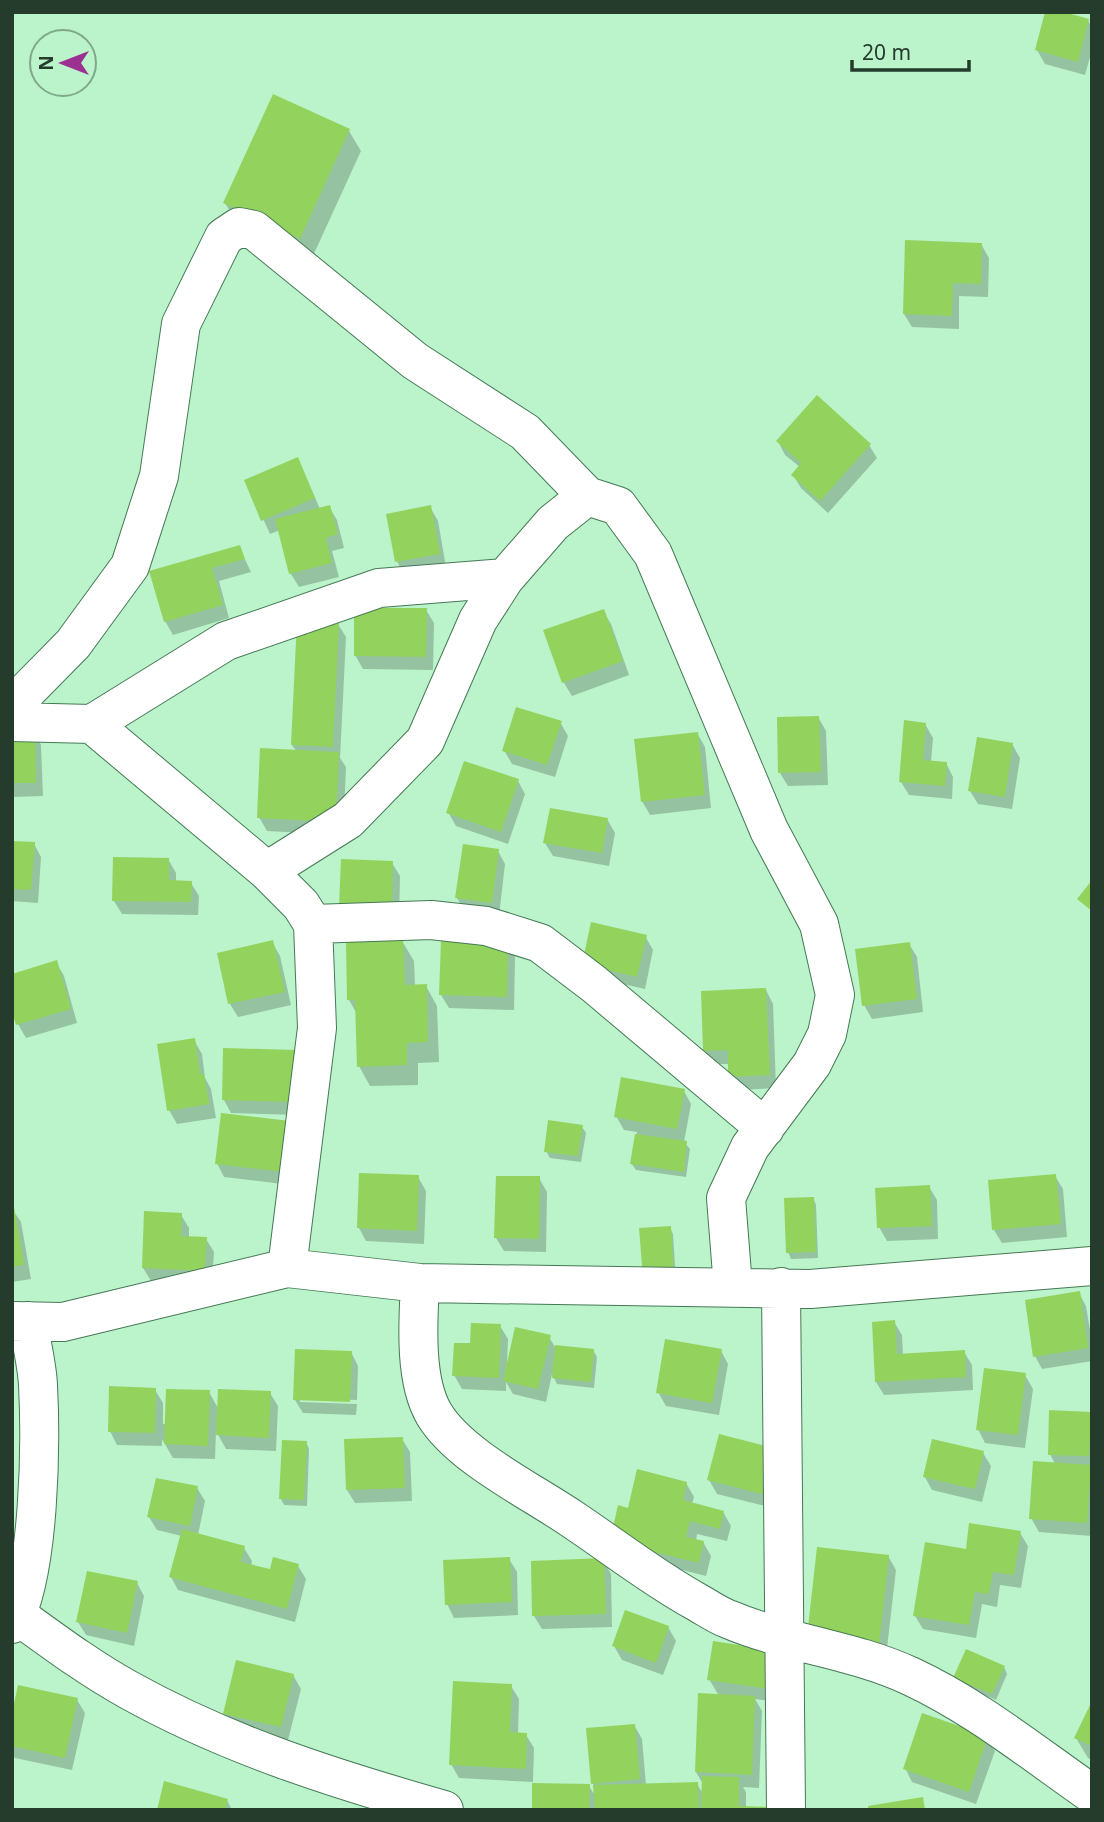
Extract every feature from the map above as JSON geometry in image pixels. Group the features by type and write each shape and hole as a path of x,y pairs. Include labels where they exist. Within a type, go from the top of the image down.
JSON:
{"street":[{"path":"12,706 74,644 130,566 159,476 181,324 224,237 239,227 254,230 415,361 525,432 587,496 618,506 653,554 769,830 819,924 835,995 827,1034 812,1064 750,1147 726,1198 733,1287"},
{"path":"267,871 348,820 425,741 478,620 505,578 552,523 587,496"},
{"path":"12,722 92,724 226,641 379,589 505,578"},
{"path":"92,724 267,871 301,905 313,924 317,1028 287,1268"},
{"path":"313,924 431,920 486,926 540,943 594,984 765,1128"},
{"path":"444,1810 293,1764 197,1725 116,1682 15,1619 26,1582 34,1534 38,1467 38,1383 20,1321 63,1322 287,1268 420,1283 810,1289 1092,1266"},
{"path":"420,1283 418,1350 424,1386 433,1413 454,1439 573,1519 637,1566 726,1619 785,1639 869,1660 908,1675 936,1689 1092,1794"},
{"path":"781,1287 786,1810"}],"building":[{"path":"1045,12 1064,12 1089,19 1078,62 1035,50"},
{"path":"273,94 350,129 300,239 223,203"},
{"path":"905,240 982,243 981,284 953,283 952,316 903,314"},
{"path":"817,395 871,444 820,501 791,475 801,463 776,441"},
{"path":"298,457 315,498 261,521 244,480"},
{"path":"330,505 338,534 326,538 332,563 289,574 275,519"},
{"path":"431,505 440,554 395,562 386,514"},
{"path":"240,545 245,559 212,568 223,605 164,622 149,571"},
{"path":"354,608 427,608 426,657 354,656"},
{"path":"604,609 623,661 562,683 543,630"},
{"path":"297,620 339,622 333,747 291,745"},
{"path":"516,707 562,721 547,765 502,751"},
{"path":"819,716 821,772 778,773 777,717"},
{"path":"904,720 926,723 923,760 947,762 945,786 899,782"},
{"path":"35,729 36,783 12,783 12,730"},
{"path":"698,732 705,795 641,802 634,739"},
{"path":"977,737 1013,743 1005,797 968,791"},
{"path":"260,748 339,752 336,822 257,818"},
{"path":"464,761 519,779 501,832 446,813"},
{"path":"550,808 608,818 602,853 543,843"},
{"path":"12,841 35,842 31,890 12,889"},
{"path":"463,844 499,849 492,903 455,898"},
{"path":"113,857 169,858 169,880 192,881 191,902 112,901"},
{"path":"341,859 393,861 392,909 339,907"},
{"path":"1092,880 1092,911 1077,899"},
{"path":"591,922 647,935 637,977 582,964"},
{"path":"403,939 405,985 427,984 428,1042 407,1043 407,1065 357,1067 355,1000 347,1000 346,941"},
{"path":"273,940 285,992 228,1004 217,953"},
{"path":"441,940 508,941 507,997 439,995"},
{"path":"910,942 917,999 862,1006 855,949"},
{"path":"57,960 71,1009 16,1025 12,1011 12,974"},
{"path":"766,988 770,1075 728,1077 728,1050 703,1051 701,991"},
{"path":"195,1038 200,1074 204,1074 209,1104 167,1111 157,1044"},
{"path":"223,1048 296,1050 295,1102 222,1100"},
{"path":"621,1077 685,1089 677,1129 614,1117"},
{"path":"221,1113 290,1121 284,1172 215,1164"},
{"path":"548,1120 583,1125 578,1156 544,1152"},
{"path":"635,1134 687,1141 684,1172 630,1164"},
{"path":"359,1173 419,1175 417,1231 357,1228"},
{"path":"1056,1174 1061,1224 992,1230 988,1180"},
{"path":"496,1176 540,1176 539,1239 494,1238"},
{"path":"930,1185 932,1226 877,1228 875,1188"},
{"path":"814,1197 816,1252 786,1253 784,1198"},
{"path":"12,1207 24,1265 12,1267"},
{"path":"144,1211 182,1213 181,1236 207,1237 205,1271 142,1268"},
{"path":"671,1226 674,1275 643,1277 639,1228"},
{"path":"1080,1291 1088,1348 1033,1357 1025,1300"},
{"path":"895,1320 897,1354 965,1350 966,1377 875,1382 872,1322"},
{"path":"471,1323 501,1324 499,1378 452,1376 454,1343 470,1343"},
{"path":"515,1327 551,1335 538,1389 503,1381"},
{"path":"665,1339 722,1349 712,1403 656,1393"},
{"path":"555,1345 594,1349 591,1382 552,1378"},
{"path":"295,1349 352,1351 350,1402 293,1400"},
{"path":"984,1368 1026,1373 1018,1435 976,1430"},
{"path":"109,1386 156,1388 155,1433 108,1432"},
{"path":"166,1389 210,1390 208,1446 164,1444"},
{"path":"218,1389 271,1391 269,1438 216,1435"},
{"path":"1049,1410 1091,1412 1089,1456 1048,1455"},
{"path":"719,1434 774,1448 762,1494 707,1480"},
{"path":"403,1437 405,1488 346,1490 344,1439"},
{"path":"932,1439 984,1451 975,1489 923,1477"},
{"path":"282,1440 307,1441 304,1500 279,1499"},
{"path":"1033,1461 1091,1465 1087,1523 1029,1519"},
{"path":"637,1469 687,1482 683,1500 724,1511 720,1529 690,1521 686,1537 704,1541 699,1563 610,1541 618,1505 628,1508"},
{"path":"156,1478 198,1486 190,1526 147,1517"},
{"path":"969,1523 1021,1531 1014,1575 993,1572 989,1594 975,1592 969,1625 913,1616 925,1542 966,1549"},
{"path":"182,1529 245,1546 241,1562 270,1569 273,1557 299,1564 287,1609 169,1577"},
{"path":"817,1547 889,1555 879,1644 807,1636"},
{"path":"510,1557 512,1602 445,1605 443,1560"},
{"path":"604,1558 606,1614 532,1616 531,1561"},
{"path":"87,1571 138,1581 127,1633 76,1622"},
{"path":"625,1610 669,1626 656,1663 612,1646"},
{"path":"713,1641 776,1651 770,1689 707,1680"},
{"path":"966,1649 1005,1666 992,1694 953,1678"},
{"path":"236,1660 294,1674 281,1727 223,1714"},
{"path":"453,1681 512,1684 510,1732 527,1733 526,1769 449,1765"},
{"path":"18,1685 78,1698 65,1758 12,1746 12,1713"},
{"path":"698,1693 755,1696 752,1775 695,1772"},
{"path":"1092,1701 1092,1746 1074,1738"},
{"path":"922,1713 988,1736 969,1792 903,1769"},
{"path":"635,1724 640,1779 591,1784 586,1728"},
{"path":"702,1776 739,1777 739,1806 775,1807 775,1810 701,1810"},
{"path":"164,1781 228,1799 225,1810 157,1810"},
{"path":"698,1782 699,1810 595,1810 593,1785"},
{"path":"532,1783 590,1784 589,1810 532,1810"},
{"path":"923,1797 925,1810 868,1810 868,1806"}]}
